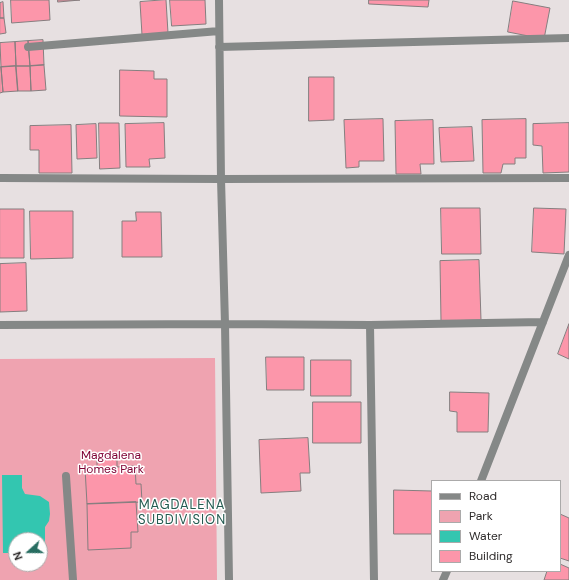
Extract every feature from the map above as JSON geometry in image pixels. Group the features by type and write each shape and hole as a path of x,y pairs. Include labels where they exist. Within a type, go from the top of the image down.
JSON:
{"street":[{"path":"219,0 229,580"},
{"path":"28,47 219,31"},
{"path":"220,47 569,38"},
{"path":"0,178 569,178"},
{"path":"481,480 569,256"},
{"path":"0,325 370,325 543,322"},
{"path":"370,325 374,580"},
{"path":"66,476 73,580"}],"green space":[{"name":"Magdalena Homes Park","path":"215,358 217,580 0,580 0,359"}],"water":[{"path":"2,475 22,475 22,488 25,494 40,496 49,502 49,521 45,527 45,532 8,532 8,553 3,553"}],"building":[{"path":"11,0 49,0 50,20 12,23"},
{"path":"58,0 80,0 58,2"},
{"path":"166,0 168,33 142,35 140,2"},
{"path":"170,0 205,0 206,24 172,26"},
{"path":"369,0 429,0 428,7 369,4"},
{"path":"513,1 550,8 544,39 508,32"},
{"path":"3,2 4,18 0,18 0,3"},
{"path":"0,18 4,18 6,33 0,34"},
{"path":"43,40 44,65 30,66 28,41"},
{"path":"28,41 30,66 16,66 15,42"},
{"path":"15,42 16,66 1,67 0,43"},
{"path":"44,65 46,90 31,91 30,66"},
{"path":"16,66 18,91 3,92 1,67"},
{"path":"16,66 30,66 31,91 18,91"},
{"path":"0,67 3,92 0,93"},
{"path":"120,70 154,71 154,79 167,79 167,117 120,116"},
{"path":"309,77 334,77 334,120 309,121"},
{"path":"383,119 384,161 359,161 359,167 346,168 344,120"},
{"path":"526,119 526,158 515,158 515,164 503,164 501,173 483,173 482,120"},
{"path":"433,120 434,164 420,164 421,174 396,174 395,121"},
{"path":"99,123 119,123 120,168 100,169"},
{"path":"164,123 165,158 149,159 150,167 126,167 125,124"},
{"path":"569,123 569,172 543,173 542,146 533,145 533,124"},
{"path":"96,124 97,158 77,159 76,125"},
{"path":"71,125 72,173 39,173 39,150 30,150 30,126"},
{"path":"472,127 474,161 441,162 439,128"},
{"path":"441,208 480,208 481,254 442,254"},
{"path":"534,208 566,209 564,254 532,252"},
{"path":"0,209 24,209 24,258 0,258"},
{"path":"30,211 73,211 73,258 31,259"},
{"path":"136,212 161,212 162,257 122,257 122,221 136,221"},
{"path":"479,260 481,320 441,321 440,261"},
{"path":"26,263 27,311 0,312 0,264"},
{"path":"569,324 569,359 558,354"},
{"path":"266,357 304,357 304,390 267,390"},
{"path":"311,360 351,360 351,396 311,396"},
{"path":"450,392 489,393 488,432 457,432 457,412 450,411"},
{"path":"313,402 361,402 361,443 313,443"},
{"path":"308,438 310,473 300,473 301,491 261,493 259,440"},
{"path":"117,457 117,467 135,466 136,484 141,484 142,502 87,504 85,468 97,468 97,458"},
{"path":"394,490 431,491 431,534 394,534"},
{"path":"136,502 138,532 131,532 131,548 88,550 87,504"},
{"path":"561,514 569,518 569,561 561,558"},
{"path":"561,564 569,568 569,580 544,580 547,572 561,572"}],"district":[{"name":"MAGDALENA SUBDIVISION","path":"182,514"}]}
